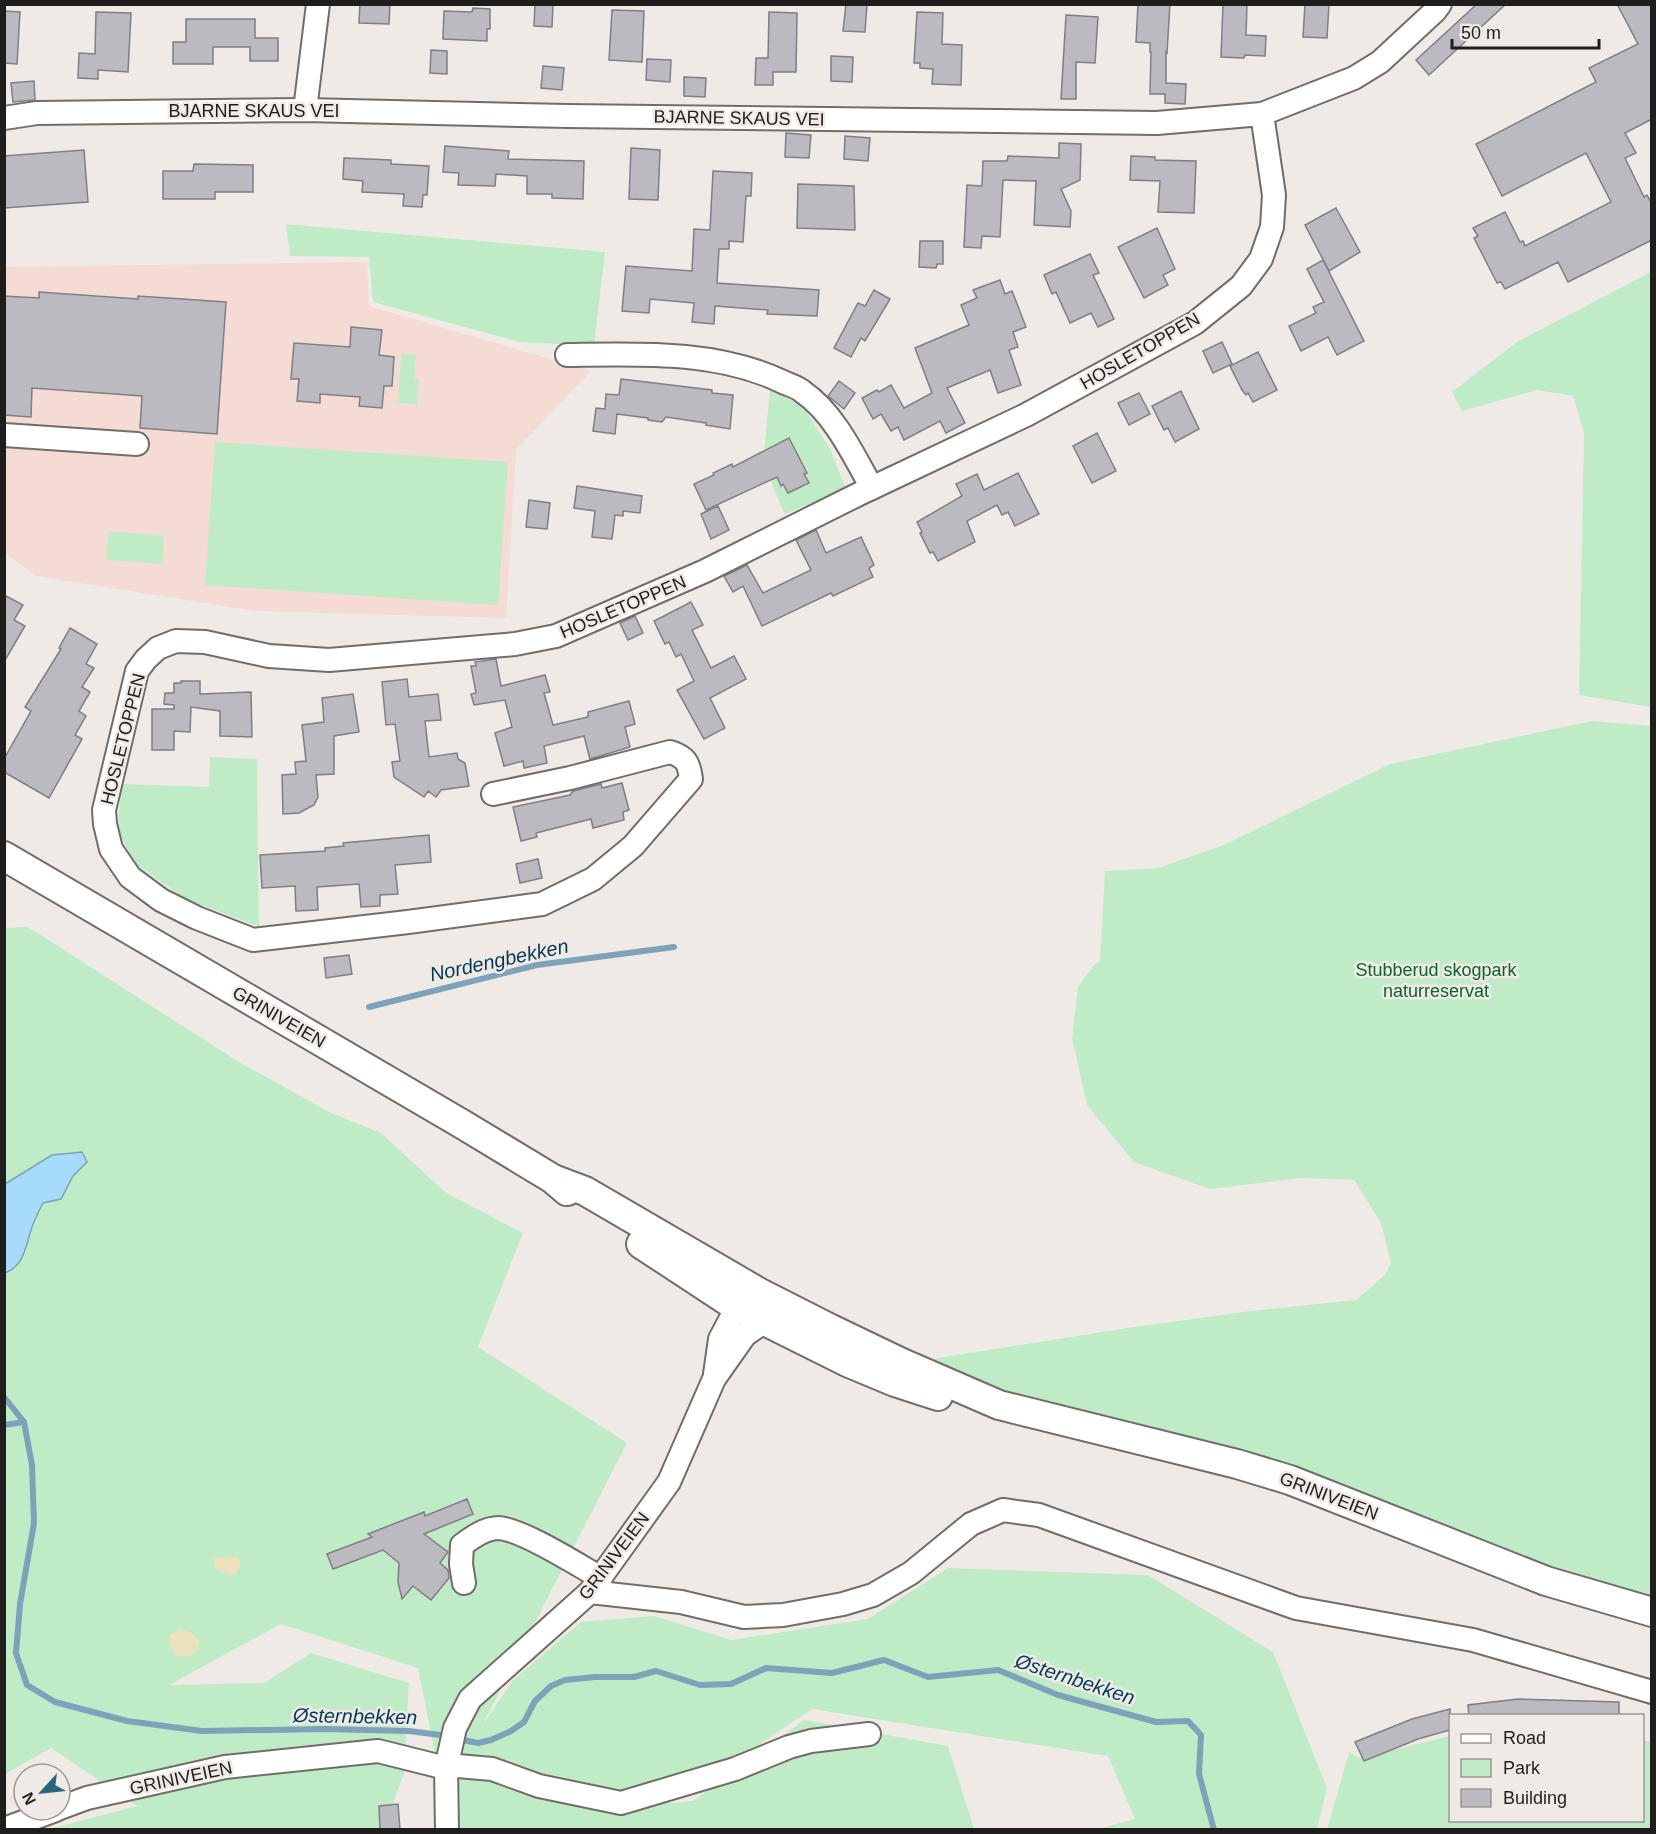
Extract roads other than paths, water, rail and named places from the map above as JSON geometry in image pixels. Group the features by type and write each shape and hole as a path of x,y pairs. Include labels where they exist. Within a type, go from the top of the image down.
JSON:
{"main road":[{"name":"GRINIVEIEN","path":"4,856 553,1179 579,1203 748,1300 999,1405 1237,1464 1290,1480 1536,1577 1597,1598 1652,1612"},
{"name":"GRINIVEIEN","path":"748,1300 765,1321 847,1362 895,1382 951,1400 999,1405"}],"street":[{"path":"305,110 318,4"},
{"name":"BJARNE SKAUS VEI","path":"4,118 37,113 305,110 567,116 1157,123 1262,114 1354,78 1380,62 1440,4"},
{"name":"HOSLETOPPEN","path":"493,794 570,778 670,752 681,755 689,764 691,779 633,846 593,879 542,904 253,940 197,918 161,900 130,877 111,849 104,810 137,671 146,659 166,644 176,640 205,642 269,656 329,660 515,644 556,636 705,572 872,488 1026,415 1195,322 1241,286 1261,259 1272,227 1274,195 1262,114"},
{"path":"567,355 630,354 707,359 766,373 803,392 828,416 848,445 872,488"},
{"path":"4,435 137,444"},
{"name":"GRINIVEIEN","path":"714,1379 720,1339 748,1300"},
{"name":"GRINIVEIEN","path":"447,1830 450,1749 470,1699 494,1676 533,1645 596,1585 669,1482 714,1379 745,1335 765,1321"},
{"path":"464,1583 461,1563 462,1545 479,1533 498,1528 519,1533 596,1585 744,1617 783,1615 843,1604 873,1595 911,1573 971,1524 1003,1510 1039,1515 1296,1608 1473,1640 1652,1692"},
{"path":"450,1749 458,1766 492,1769 539,1786 621,1803 735,1770 800,1744 869,1734"},
{"name":"GRINIVEIEN","path":"72,1804 87,1798 225,1767 378,1752 450,1749"},
{"name":"GRINIVEIEN","path":"4,1829 23,1822"}],"water":[{"path":"82,1152 87,1162 73,1176 61,1199 43,1203 23,1256 16,1266 5,1273 5,1184 52,1155"}],"waterway":[{"name":"Nordengbekken","path":"369,1007 537,965 674,947"},
{"name":"Østernbekken","path":"4,1397 24,1422 32,1465 34,1523 20,1604 16,1653 27,1685 55,1702 127,1721 202,1731 324,1729 409,1731 448,1736"},
{"path":"4,1425 24,1422"},
{"name":"Østernbekken","path":"458,1739 478,1743 511,1731 524,1722 535,1701 551,1686 565,1680 634,1677 656,1671 700,1685 731,1684 766,1668 832,1673 884,1660 928,1677 998,1670 1058,1695 1156,1722 1188,1721 1201,1735 1199,1774 1214,1830"}],"park label":[{"name":"Stubberud skogpark naturreservat","path":"1436,980"}]}
